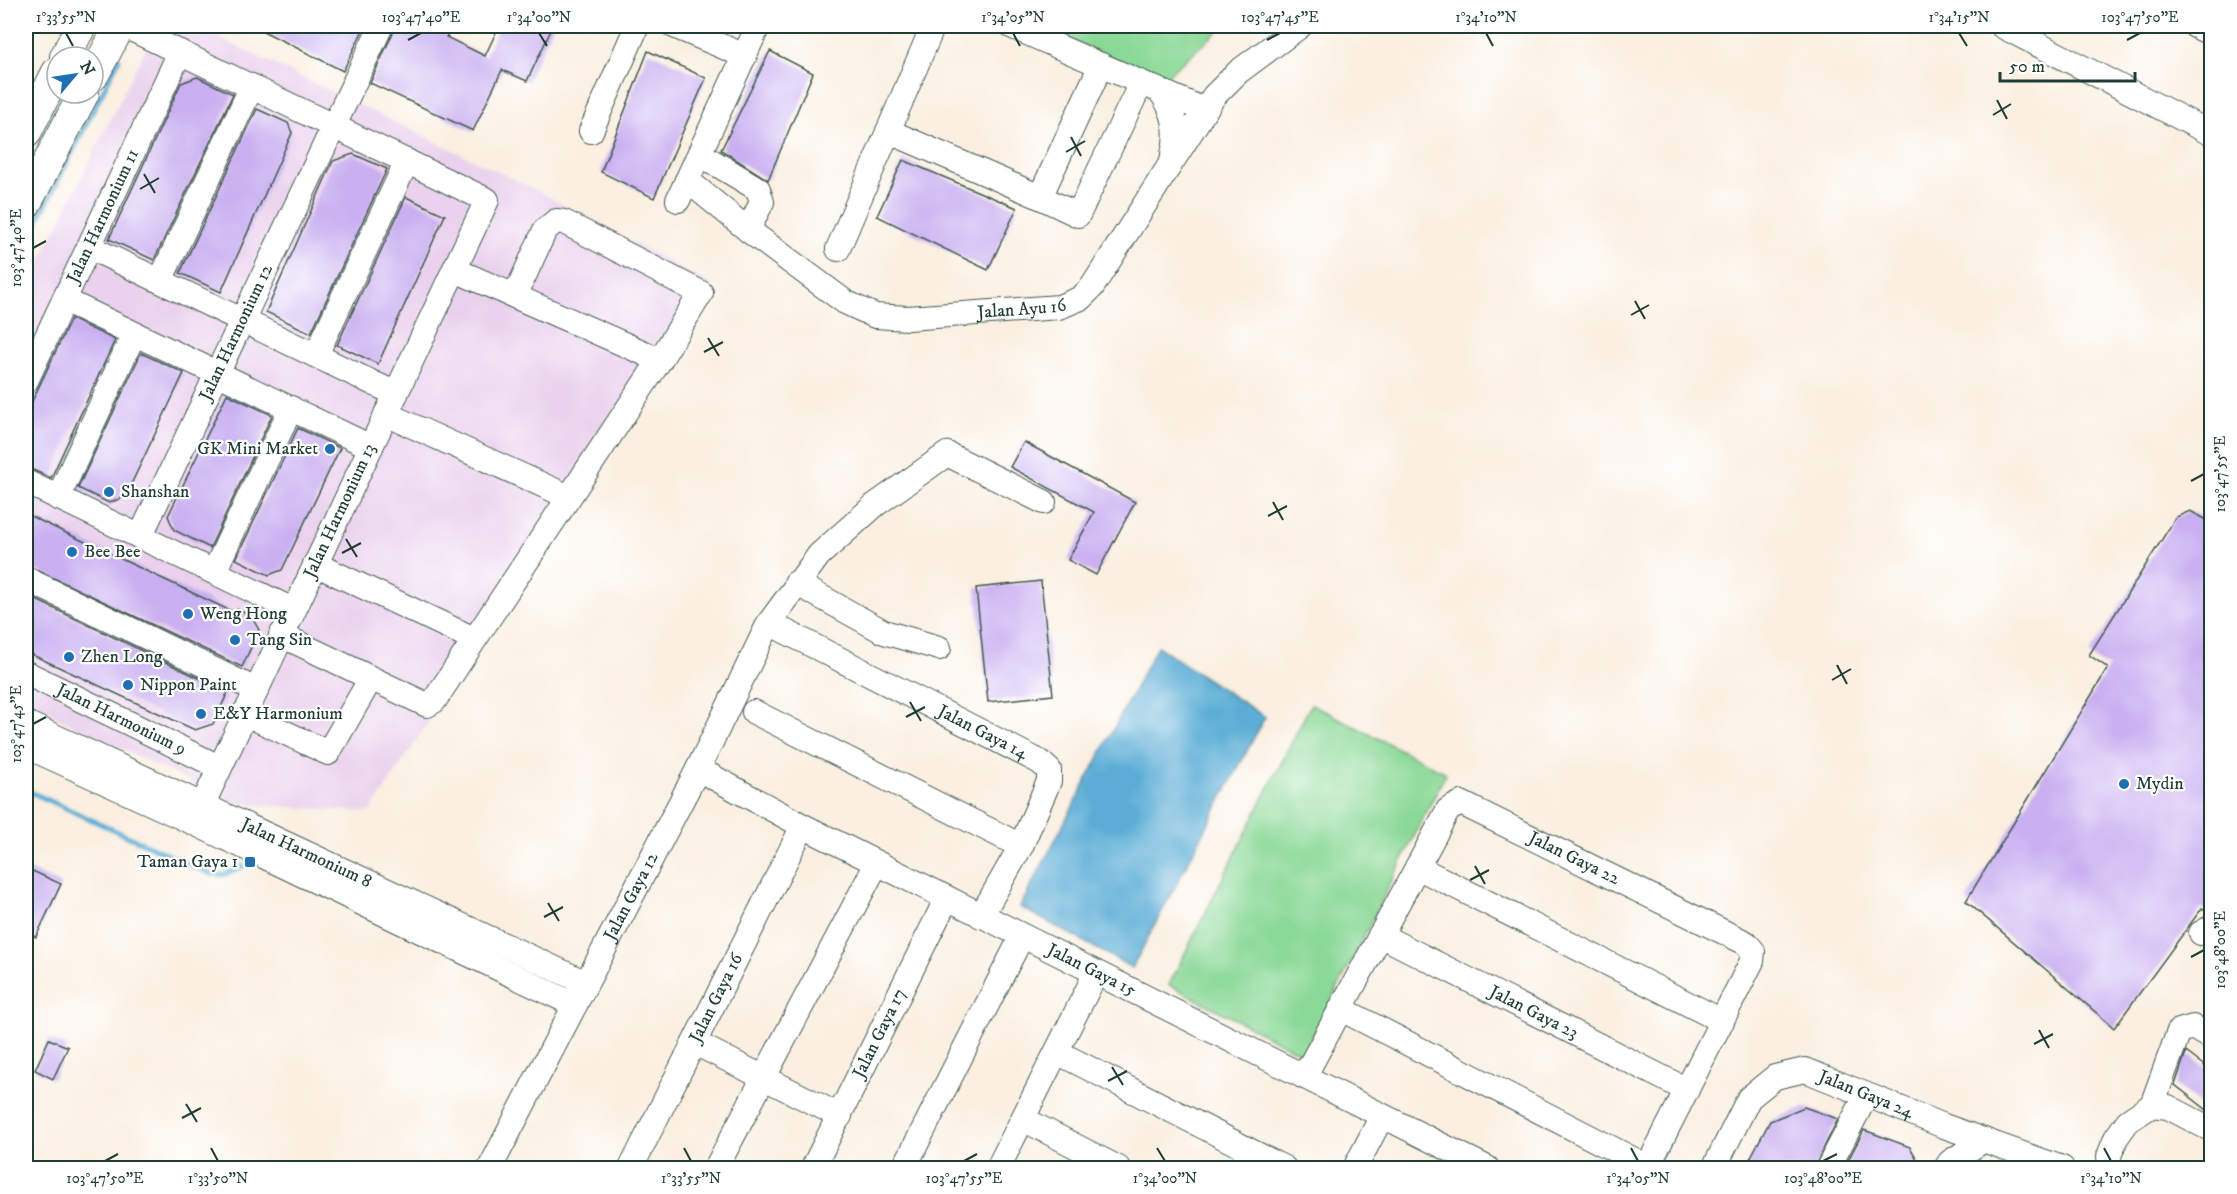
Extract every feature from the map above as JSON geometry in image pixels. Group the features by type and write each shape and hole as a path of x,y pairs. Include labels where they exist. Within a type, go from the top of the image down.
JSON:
{"main road":[{"path":"71,45 81,26"},
{"path":"105,54 120,26"},
{"path":"26,133 45,96"},
{"path":"26,204 78,105"}],"street":[{"path":"125,26 407,161 316,355"},
{"name":"Jalan Harmonium 12","path":"140,537 381,26"},
{"path":"591,131 637,26"},
{"path":"748,230 762,202 758,189 700,153 758,26"},
{"path":"838,249 933,26"},
{"path":"1011,26 1051,34 1101,65 1203,110"},
{"name":"Jalan Ayu 16","path":"700,153 683,190 748,230 845,302 876,316 908,318 1059,307 1082,298 1092,287 1203,110 1238,72 1300,26"},
{"path":"2002,26 2211,134"},
{"path":"2195,26 2211,34"},
{"path":"685,28 745,56"},
{"name":"Jalan Harmonium 11","path":"26,381 180,52"},
{"path":"1040,196 1101,65"},
{"path":"1151,87 1194,90 1238,72"},
{"path":"160,281 252,86"},
{"path":"888,131 1040,196 1078,215 1151,87"},
{"path":"1151,87 1169,104 1177,130 1172,158"},
{"name":"Jalan Harmonium 13","path":"198,815 244,713 488,200 407,161"},
{"path":"281,635 370,680 427,705 431,704 701,296 700,290 564,222 556,221 545,230 515,296"},
{"path":"88,247 316,355 391,404 569,497"},
{"path":"454,270 660,360"},
{"path":"64,300 371,447"},
{"path":"58,498 134,334"},
{"path":"214,572 291,408"},
{"name":"Jalan Gaya 12","path":"490,1168 698,769 770,623 796,583 819,555 875,505 947,454 1044,502"},
{"path":"26,482 293,610"},
{"path":"315,564 474,639"},
{"path":"26,579 256,690"},
{"path":"796,583 884,632 939,648"},
{"name":"Jalan Gaya 14","path":"770,623 1040,762 1049,770 1049,781 1021,846 981,916"},
{"name":"Jalan Harmonium 9","path":"26,673 219,767"},
{"path":"244,713 328,753 370,680"},
{"path":"754,712 1021,846"},
{"name":"Jalan Harmonium 8","path":"26,723 198,815 575,1005"},
{"name":"Jalan Harmonium 8","path":"26,746 198,815 586,983"},
{"name":"Jalan Gaya 15","path":"698,769 803,826 1487,1168"},
{"name":"Jalan Gaya 22","path":"1304,1077 1448,810 1461,803 1746,943 1753,951 1752,961 1648,1168"},
{"name":"Jalan Gaya 16","path":"631,1168 803,826"},
{"path":"716,1168 762,1077 877,863"},
{"path":"1417,867 1722,1021"},
{"name":"Jalan Gaya 17","path":"813,1168 947,898"},
{"name":"Jalan Gaya 23","path":"1380,935 1687,1090"},
{"path":"904,1168 1022,936"},
{"path":"998,1168 1096,973"},
{"path":"1341,1010 1648,1168"},
{"path":"2110,1168 2109,1156 2116,1138 2128,1121 2152,1105 2179,1031 2193,1027 2211,1039"},
{"path":"695,1043 840,1116"},
{"path":"1057,1052 1284,1168"},
{"name":"Jalan Gaya 24","path":"1714,1168 1749,1098 1774,1077 1805,1070 1944,1126 2062,1168"},
{"path":"1828,1168 1866,1096"},
{"path":"2152,1105 2168,1107 2211,1130"},
{"path":"1355,1168 1382,1116"},
{"path":"1023,1119 1118,1168"},
{"path":"1944,1126 1948,1165 1984,1140"}],"shaded area":[{"path":"157,26 194,26 530,187 712,285 370,812 237,804 26,703 26,289"}],"green space":[{"path":"1074,26 1224,26 1163,79 1068,39"},
{"path":"1311,704 1446,773 1304,1055 1169,985"}],"water":[{"path":"1157,646 1265,717 1132,968 1020,907"}],"building":[{"path":"253,26 365,26 343,71"},
{"path":"396,26 452,26 446,37 485,56 499,26 553,26 527,81 502,70 473,131 370,83"},
{"path":"648,51 706,78 654,198 601,172"},
{"path":"770,51 813,73 768,180 721,150"},
{"path":"197,77 233,94 154,260 109,239 181,83"},
{"path":"257,109 288,123 292,133 221,292 180,273"},
{"path":"353,154 387,169 311,333 266,312 333,161"},
{"path":"903,160 1017,208 988,270 877,216"},
{"path":"406,197 445,215 378,364 337,345"},
{"path":"71,319 115,340 51,478 26,467 26,414"},
{"path":"141,353 184,373 125,497 109,503 78,488"},
{"path":"227,394 272,415 210,548 174,530 168,516"},
{"path":"298,428 340,448 282,570 269,575 236,559"},
{"path":"1024,442 1135,502 1096,575 1068,560 1094,512 1010,467"},
{"name":"Mydin","path":"2190,511 2211,522 2211,913 2202,908 2114,1028 1966,901 2108,668 2089,655 2176,517"},
{"path":"26,514 235,613 237,609 251,616 259,630 242,667 26,565"},
{"path":"1041,581 1053,695 988,702 976,588"},
{"path":"26,595 228,692 213,724 195,730 26,652"},
{"path":"26,868 61,884 36,937 26,932"},
{"path":"49,1039 68,1047 53,1079 35,1070"},
{"path":"2186,1052 2211,1071 2211,1113 2175,1085"},
{"path":"1804,1107 1838,1119 1814,1168 1745,1168 1770,1121"},
{"path":"1864,1130 1910,1147 1917,1159 1912,1168 1844,1168"}],"waterway":[{"path":"26,244 119,59"},
{"path":"26,790 211,874 223,875 243,866"}],"place":[{"name":"GK Mini Market","path":"330,449"},
{"name":"Shanshan","path":"109,492"},
{"name":"Bee Bee","path":"72,552"},
{"name":"Weng Hong","path":"188,614"},
{"name":"Tang Sin","path":"235,640"},
{"name":"Zhen Long","path":"69,657"},
{"name":"Nippon Paint","path":"128,685"},
{"name":"E&Y Harmonium","path":"201,714"},
{"name":"Mydin","path":"2124,784"},
{"name":"Taman Gaya 1","path":"250,862"}]}
